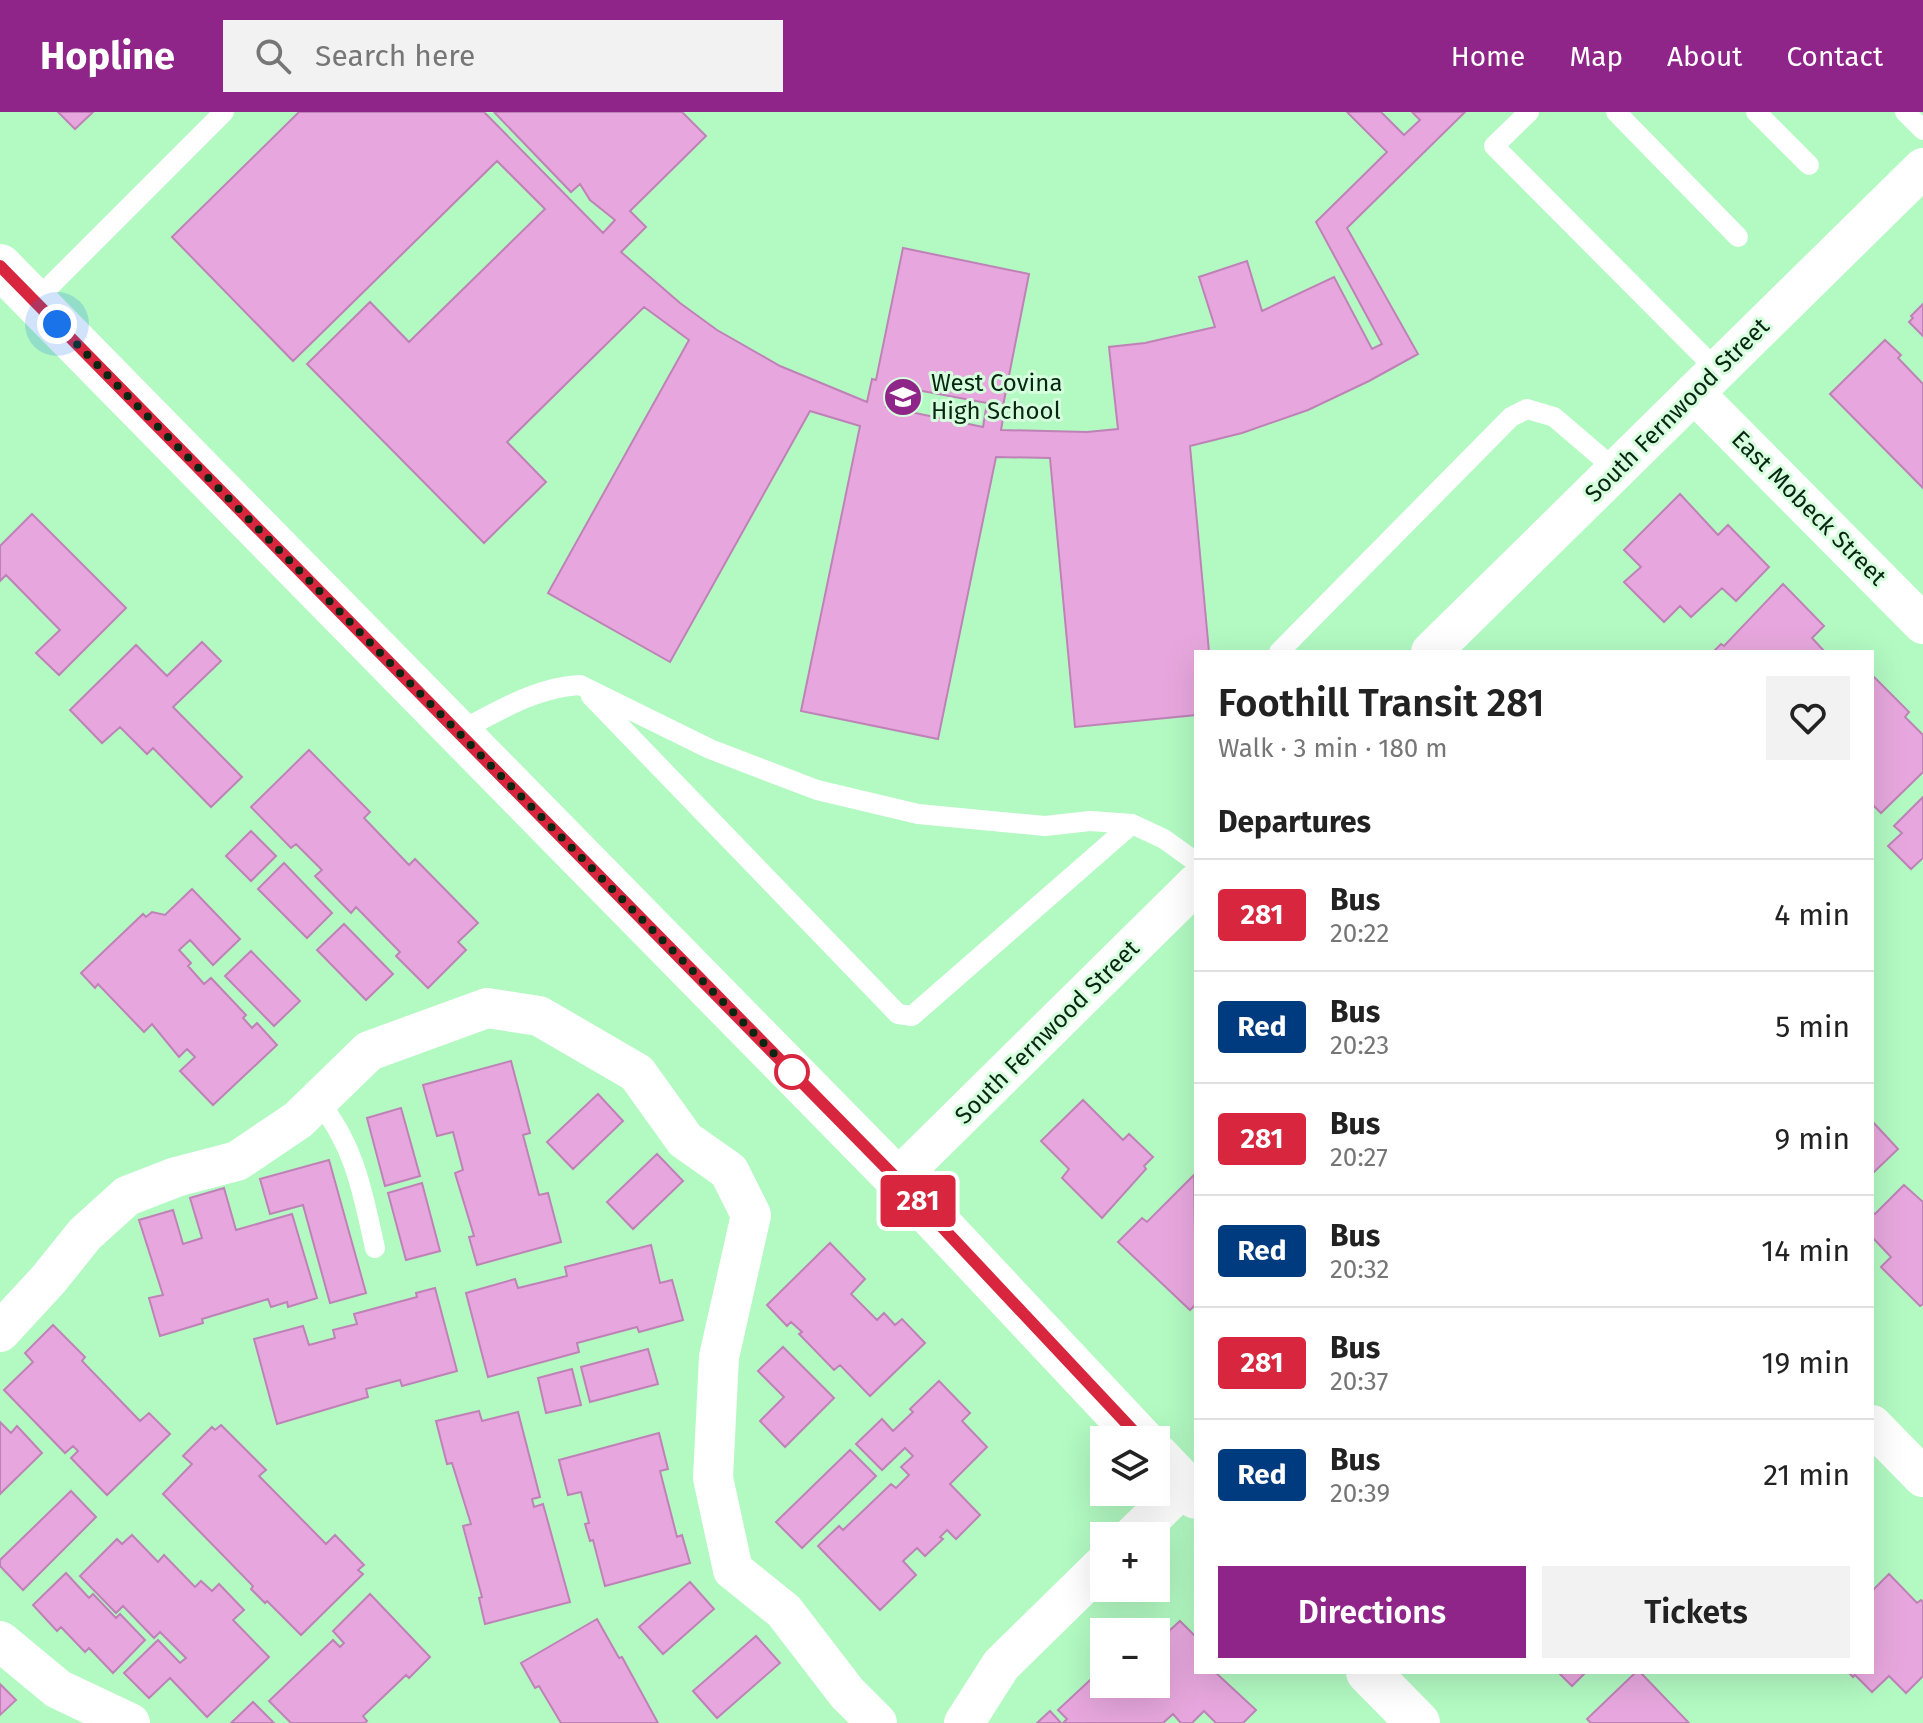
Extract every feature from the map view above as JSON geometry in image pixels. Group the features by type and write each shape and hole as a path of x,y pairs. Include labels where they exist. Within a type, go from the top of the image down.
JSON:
{"main road":[{"path":"0,266 897,1179 1129,1426"},
{"path":"1370,1674 1418,1723"}],"street":[{"name":"South Fernwood Street","path":"1433,650 1923,168"},
{"name":"East Mobeck Street","path":"1706,381 1923,624"},
{"name":"South Fernwood Street","path":"897,1179 1194,886"},
{"path":"0,1332 85,1234 127,1196 176,1177 237,1161 298,1120 369,1051 487,1008 539,1016 637,1073 685,1140 729,1171 751,1215 719,1357 713,1478 733,1570 784,1611 847,1693 877,1723"},
{"path":"1874,1427 1923,1477"},
{"path":"1144,1522 1179,1479"},
{"path":"964,1723 1001,1665 1090,1578"},
{"path":"0,1641 58,1689 130,1723"}],"lane":[{"path":"35,301 224,112"},
{"path":"1529,112 1494,146 1706,381"},
{"path":"1616,112 1738,237"},
{"path":"1756,112 1809,165"},
{"path":"1905,112 1923,130"},
{"path":"1281,650 1511,417 1527,409 1554,417 1616,470"},
{"path":"580,685 898,1014 912,1016 1132,824"},
{"path":"458,732 557,686 580,685 710,749 817,790 918,814 1045,826 1090,821 1132,824 1164,839 1194,861"},
{"path":"318,1101 347,1143 375,1248"}],"building":[{"path":"58,112 93,112 75,129"},
{"path":"299,112 484,112 603,233 615,220 590,200 580,184 571,192 494,112 682,112 706,136 630,211 646,227 621,252 680,303 717,330 780,366 867,402 872,379 876,380 903,248 1029,274 1001,430 1087,432 1118,429 1109,347 1145,343 1215,327 1199,277 1247,261 1262,311 1334,277 1372,349 1382,344 1316,222 1387,152 1347,112 1381,112 1404,135 1420,120 1412,112 1465,112 1347,228 1418,354 1308,410 1242,433 1190,446 1209,650 1194,650 1194,715 1075,727 1050,458 996,457 938,739 801,711 860,426 810,411 670,662 548,593 689,340 644,307 507,442 546,482 484,543 307,364 370,302 409,342 545,209 497,161 293,361 172,237","holes":["890,385 987,403 983,427 886,407"]},
{"path":"1923,304 1923,336 1909,322"},
{"path":"1885,340 1923,384 1923,488 1830,394"},
{"path":"1680,494 1718,535 1728,525 1769,567 1736,601 1722,588 1691,617 1680,606 1664,622 1624,582 1641,567 1624,550"},
{"path":"32,514 126,608 59,675 36,653 60,630 6,575 0,581 0,546"},
{"path":"1783,584 1824,626 1812,638 1823,650 1715,650 1721,644 1724,646"},
{"path":"202,642 221,661 173,707 242,777 211,807 153,748 147,754 120,727 102,743 70,710 136,645 167,676"},
{"path":"1874,677 1909,712 1905,717 1923,735 1923,772 1881,813 1874,806"},
{"path":"309,750 370,812 364,818 409,865 415,859 478,923 458,942 466,950 428,988 396,956 400,952 356,907 351,913 315,876 322,870 296,844 291,848 251,807"},
{"path":"1923,797 1923,858 1911,869 1888,846 1902,833 1894,826"},
{"path":"251,831 276,856 251,881 226,856"},
{"path":"284,863 332,913 307,938 258,889"},
{"path":"192,889 240,939 213,965 190,940 179,950 204,984 211,978 246,1015 243,1018 252,1028 257,1023 277,1045 213,1105 180,1071 195,1057 187,1049 179,1057 152,1024 144,1032 98,984 95,988 81,973 143,914 146,917 152,912 165,915"},
{"path":"344,924 393,974 366,1000 317,950"},
{"path":"251,951 300,1001 274,1026 225,976"},
{"path":"511,1061 530,1133 523,1135 539,1195 548,1193 561,1242 477,1265 469,1237 474,1236 455,1173 463,1170 453,1132 437,1136 423,1085"},
{"path":"598,1094 623,1121 573,1169 547,1142"},
{"path":"1083,1100 1123,1140 1129,1134 1153,1157 1102,1218 1062,1178 1069,1169 1041,1141"},
{"path":"401,1108 420,1176 385,1186 367,1118"},
{"path":"1874,1123 1898,1149 1874,1172"},
{"path":"657,1154 683,1181 633,1229 607,1202"},
{"path":"329,1160 366,1293 330,1303 303,1205 270,1214 260,1179"},
{"path":"1194,1175 1194,1306 1190,1310 1118,1242 1142,1218 1147,1222"},
{"path":"422,1183 440,1251 406,1260 388,1193"},
{"path":"1904,1185 1923,1202 1923,1304 1920,1306 1881,1267 1891,1257 1874,1239 1875,1214"},
{"path":"224,1188 236,1230 292,1214 317,1298 288,1307 287,1302 271,1307 268,1299 202,1319 203,1323 160,1336 149,1298 163,1295 139,1220 173,1210 183,1244 202,1238 190,1198"},
{"path":"830,1243 865,1279 851,1294 877,1320 884,1313 895,1325 902,1319 925,1343 870,1396 840,1365 834,1370 799,1334 802,1332 791,1322 787,1326 767,1305"},
{"path":"651,1245 660,1283 672,1280 683,1320 639,1332 637,1327 577,1343 579,1352 488,1377 466,1293 515,1279 518,1288 567,1276 565,1267"},
{"path":"435,1288 457,1371 402,1386 400,1380 366,1389 368,1397 277,1424 254,1339 303,1326 309,1345 335,1338 333,1330 357,1324 354,1314 417,1297 416,1293"},
{"path":"53,1325 85,1357 82,1361 140,1421 149,1413 170,1434 107,1495 71,1458 78,1451 73,1446 65,1453 4,1390 33,1362 25,1353"},
{"path":"783,1347 834,1398 785,1447 760,1421 784,1397 758,1371"},
{"path":"648,1349 658,1384 590,1402 581,1367"},
{"path":"572,1369 581,1405 546,1413 538,1378"},
{"path":"939,1381 970,1413 962,1421 987,1447 950,1484 980,1515 956,1539 947,1530 940,1537 943,1539 925,1556 917,1548 903,1561 916,1575 880,1610 818,1546 839,1526 843,1530 891,1484 896,1488 909,1475 901,1467 913,1456 905,1448 882,1470 856,1444 882,1419 893,1431"},
{"path":"479,1411 482,1421 518,1412 540,1497 532,1499 534,1507 543,1504 570,1602 485,1624 479,1598 482,1597 463,1526 471,1524 452,1463 447,1464 436,1421"},
{"path":"0,1422 11,1433 17,1426 42,1453 0,1494"},
{"path":"221,1425 266,1470 259,1476 326,1544 335,1535 364,1565 358,1570 363,1574 301,1635 251,1589 253,1586 163,1494 192,1464 183,1456 212,1427 215,1430"},
{"path":"659,1433 668,1469 660,1471 677,1537 682,1535 690,1563 605,1586 593,1540 590,1541 585,1524 589,1523 581,1492 568,1495 559,1460"},
{"path":"850,1450 876,1476 802,1548 776,1522"},
{"path":"71,1491 96,1517 23,1590 0,1566 0,1560"},
{"path":"132,1535 158,1562 164,1555 195,1587 201,1581 212,1591 219,1584 244,1610 233,1620 269,1657 207,1717 170,1678 149,1698 124,1673 158,1640 180,1663 186,1658 160,1632 154,1638 123,1606 116,1613 80,1576 117,1539 122,1544"},
{"path":"66,1573 89,1598 93,1594 116,1618 120,1614 145,1640 113,1673 89,1648 85,1652 61,1627 57,1631 33,1605"},
{"path":"1889,1574 1917,1603 1923,1602 1923,1676 1906,1693 1889,1676 1872,1692 1850,1674 1874,1674 1874,1589"},
{"path":"690,1582 714,1609 663,1654 639,1627"},
{"path":"370,1594 430,1657 363,1716 367,1721 365,1723 291,1723 269,1701 333,1640 340,1647 344,1643 333,1631"},
{"path":"597,1619 658,1723 561,1723 539,1686 535,1688 521,1663"},
{"path":"1180,1621 1194,1635 1194,1674 1217,1674 1256,1710 1243,1723 1216,1723 1204,1711 1192,1723 1181,1723 1173,1714 1163,1723 1063,1723 1067,1719 1058,1710 1090,1680 1090,1698 1170,1698 1170,1630"},
{"path":"756,1636 780,1663 717,1718 693,1691"},
{"path":"1560,1674 1584,1674 1572,1686"},
{"path":"1634,1674 1642,1674 1689,1723 1591,1723 1587,1719"},
{"path":"0,1684 16,1700 0,1715"},
{"path":"253,1702 274,1723 231,1723"},
{"path":"1050,1711 1061,1723 1037,1723"}],"bus line":[{"name":"281","path":"0,266 897,1179 1129,1426"}],"place":[{"name":"West Covina High School","path":"903,397"}],"route":[{"path":"57,324 792,1072"}]}
